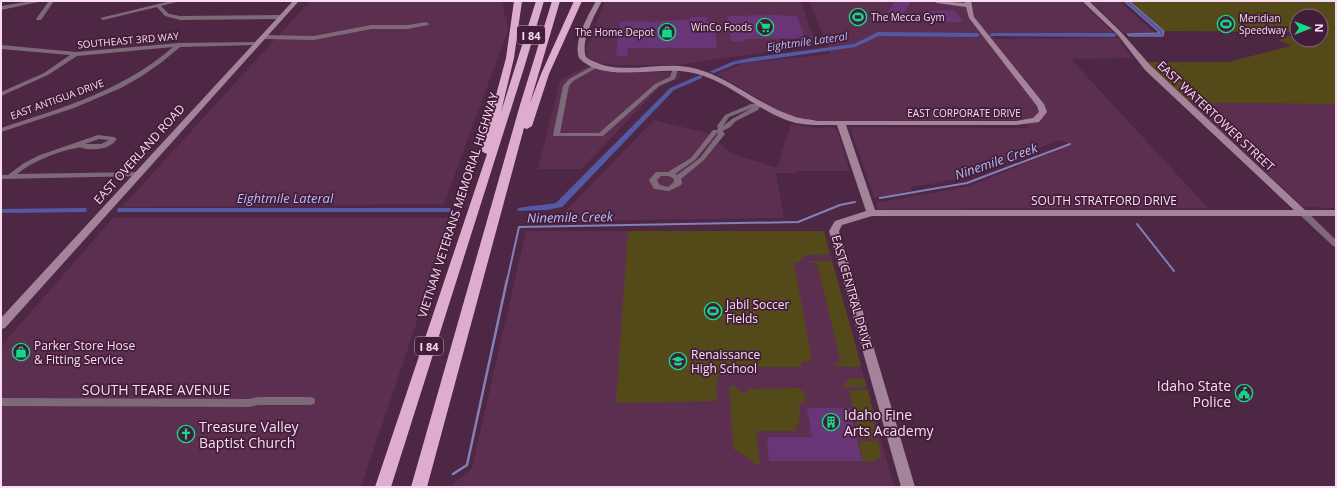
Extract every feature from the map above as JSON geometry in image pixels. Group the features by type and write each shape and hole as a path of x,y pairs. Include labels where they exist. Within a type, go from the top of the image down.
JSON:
{"highway":[{"path":"475,205 489,133 510,58 518,1"},
{"name":"VIETNAM VETERANS MEMORIAL HIGHWAY","path":"383,487 533,28 540,1"},
{"name":"I 84","path":"419,487 499,205 525,105 556,1"},
{"path":"499,205 545,74 578,1"}],"street":[{"path":"1,8 41,1"},
{"path":"39,19 52,1"},
{"path":"103,18 178,1"},
{"name":"EAST OVERLAND ROAD","path":"1,325 296,1"},
{"path":"599,1 580,48 582,56 596,66 618,69 694,70 706,74 758,106 792,120 841,124 871,213"},
{"path":"937,1 968,3"},
{"name":"EAST WATERTOWER STREET","path":"1085,1 1119,33 1148,68 1336,244"},
{"name":"EAST CORPORATE DRIVE","path":"841,124 1016,123 1033,122 1039,119 1043,112 1041,106 971,17 968,3"},
{"path":"158,6 167,15 180,18 281,17"},
{"path":"263,37 319,37 371,27 408,27 426,24"},
{"name":"SOUTHEAST 3RD WAY","path":"1,47 76,54 180,45 256,44"},
{"name":"EAST ANTIGUA DRIVE","path":"1,130 71,107 112,89 155,65 180,45"},
{"path":"1,52 12,48"},
{"path":"1,94 46,74 76,54"},
{"path":"596,66 571,80 566,86 556,134 601,135 657,85 673,78 676,69"},
{"path":"677,178 678,180 676,186 669,189 660,188 653,183 656,176 670,174 689,162 714,132 727,127 734,120 756,109 758,106"},
{"path":"677,178 702,159 722,134 720,130"},
{"path":"10,177 28,162 78,145"},
{"path":"1,177 138,174"},
{"path":"670,174 677,178"},
{"name":"SOUTH STRATFORD DRIVE","path":"871,213 1336,213"},
{"name":"EAST CENTRAL DRIVE","path":"871,213 843,220 836,225 834,231 908,487"},
{"name":"SOUTH TEARE AVENUE","path":"1,402 248,403 258,401 310,401"}],"shaded area":[{"path":"310,1 502,1 508,30 444,204 122,207"},
{"path":"605,1 801,1 816,45 676,65 618,65 598,63 588,57 586,49"},
{"path":"809,1 1080,1 1114,33 990,33 995,39 1118,38 1132,58 1071,59 1208,208 878,209 876,203 970,186 1072,144 1059,140 963,178 912,187 911,191 874,198 850,127 1029,128 1022,120 810,121 783,113 717,74 744,63 831,54"},
{"path":"1090,1 1119,1 1155,33 1124,33"},
{"path":"1129,1 1336,1 1336,104 1191,103 1146,62 1228,62 1289,47 1289,48 1329,48 1329,8 1289,8 1289,32 1164,31"},
{"path":"1289,36 1289,45 1279,40"},
{"path":"586,66 613,73 680,72 679,78 661,86 581,169 538,169 560,80"},
{"path":"1191,103 1336,104 1336,208 1303,207"},
{"path":"654,120 707,133 733,154 777,168 791,124 816,128 832,127 837,130 850,171 798,171 794,173 776,173 784,218 556,221"},
{"path":"113,218 452,218 361,487 1,487 1,346"},
{"name":"Renaissance High School","path":"526,231 824,231 894,487 453,487 453,484 472,468"},
{"name":"Jabil Soccer Fields","path":"628,231 824,231 830,254 807,255 802,258 800,262 794,262 812,361 801,362 801,367 734,367 727,369 719,375 717,380 717,401 616,403"},
{"path":"810,261 832,261 861,365 859,367 834,366 834,363 841,363 817,263 810,263"},
{"path":"850,379 865,379 867,387 843,387 843,385"},
{"path":"734,386 744,394 749,389 800,388 800,390 804,391 805,403 799,403 800,417 799,424 796,424 797,431 756,431 760,465 757,465 746,456 733,449 729,387"},
{"path":"849,390 868,390 874,414 873,422 877,438 859,438"},
{"path":"859,441 878,441 881,455 875,461 863,461"}],"water":[{"path":"1124,1 1129,1 1164,31 1163,36 1129,36 1127,34 1160,33"}],"building":[{"path":"895,1 911,1 903,15 888,12"},
{"path":"937,10 955,11 963,22 936,22 929,11 938,11"},
{"name":"WinCo Foods","path":"727,16 797,16 805,38 746,39 741,42 731,41"},
{"name":"The Home Depot","path":"690,17 707,17 708,22 714,22 717,48 628,48 627,56 616,56 620,22 690,20"},
{"name":"Idaho Fine Arts Academy","path":"807,408 850,408 862,461 769,461 767,437 812,437"}],"waterway":[{"name":"Eightmile Lateral","path":"712,72 734,63 749,60 855,45 878,34 977,35"},
{"name":"Eightmile Lateral","path":"992,35 1114,35"},
{"name":"Eightmile Lateral","path":"521,209 546,208 559,205 672,89 700,77"},
{"name":"Ninemile Creek","path":"880,198 967,183 1070,144"},
{"name":"Ninemile Creek","path":"507,281 519,227 798,222 840,205 855,202"},
{"name":"Eightmile Lateral","path":"1,211 83,210"},
{"name":"Eightmile Lateral","path":"121,210 449,210"},
{"path":"1137,224 1174,271"},
{"name":"Ninemile Creek","path":"453,474 467,465 507,280"}],"place":[{"name":"The Mecca Gym","path":"858,17"},
{"name":"Meridian Speedway","path":"1226,24"},
{"name":"WinCo Foods","path":"765,27"},
{"name":"The Home Depot","path":"667,32"},
{"name":"Jabil Soccer Fields","path":"713,311"},
{"name":"Parker Store Hose & Fitting Service","path":"21,352"},
{"name":"Renaissance High School","path":"678,361"},
{"name":"Idaho State Police","path":"1244,393"},
{"name":"Idaho Fine Arts Academy","path":"831,422"},
{"name":"Treasure Valley Baptist Church","path":"186,434"}]}
